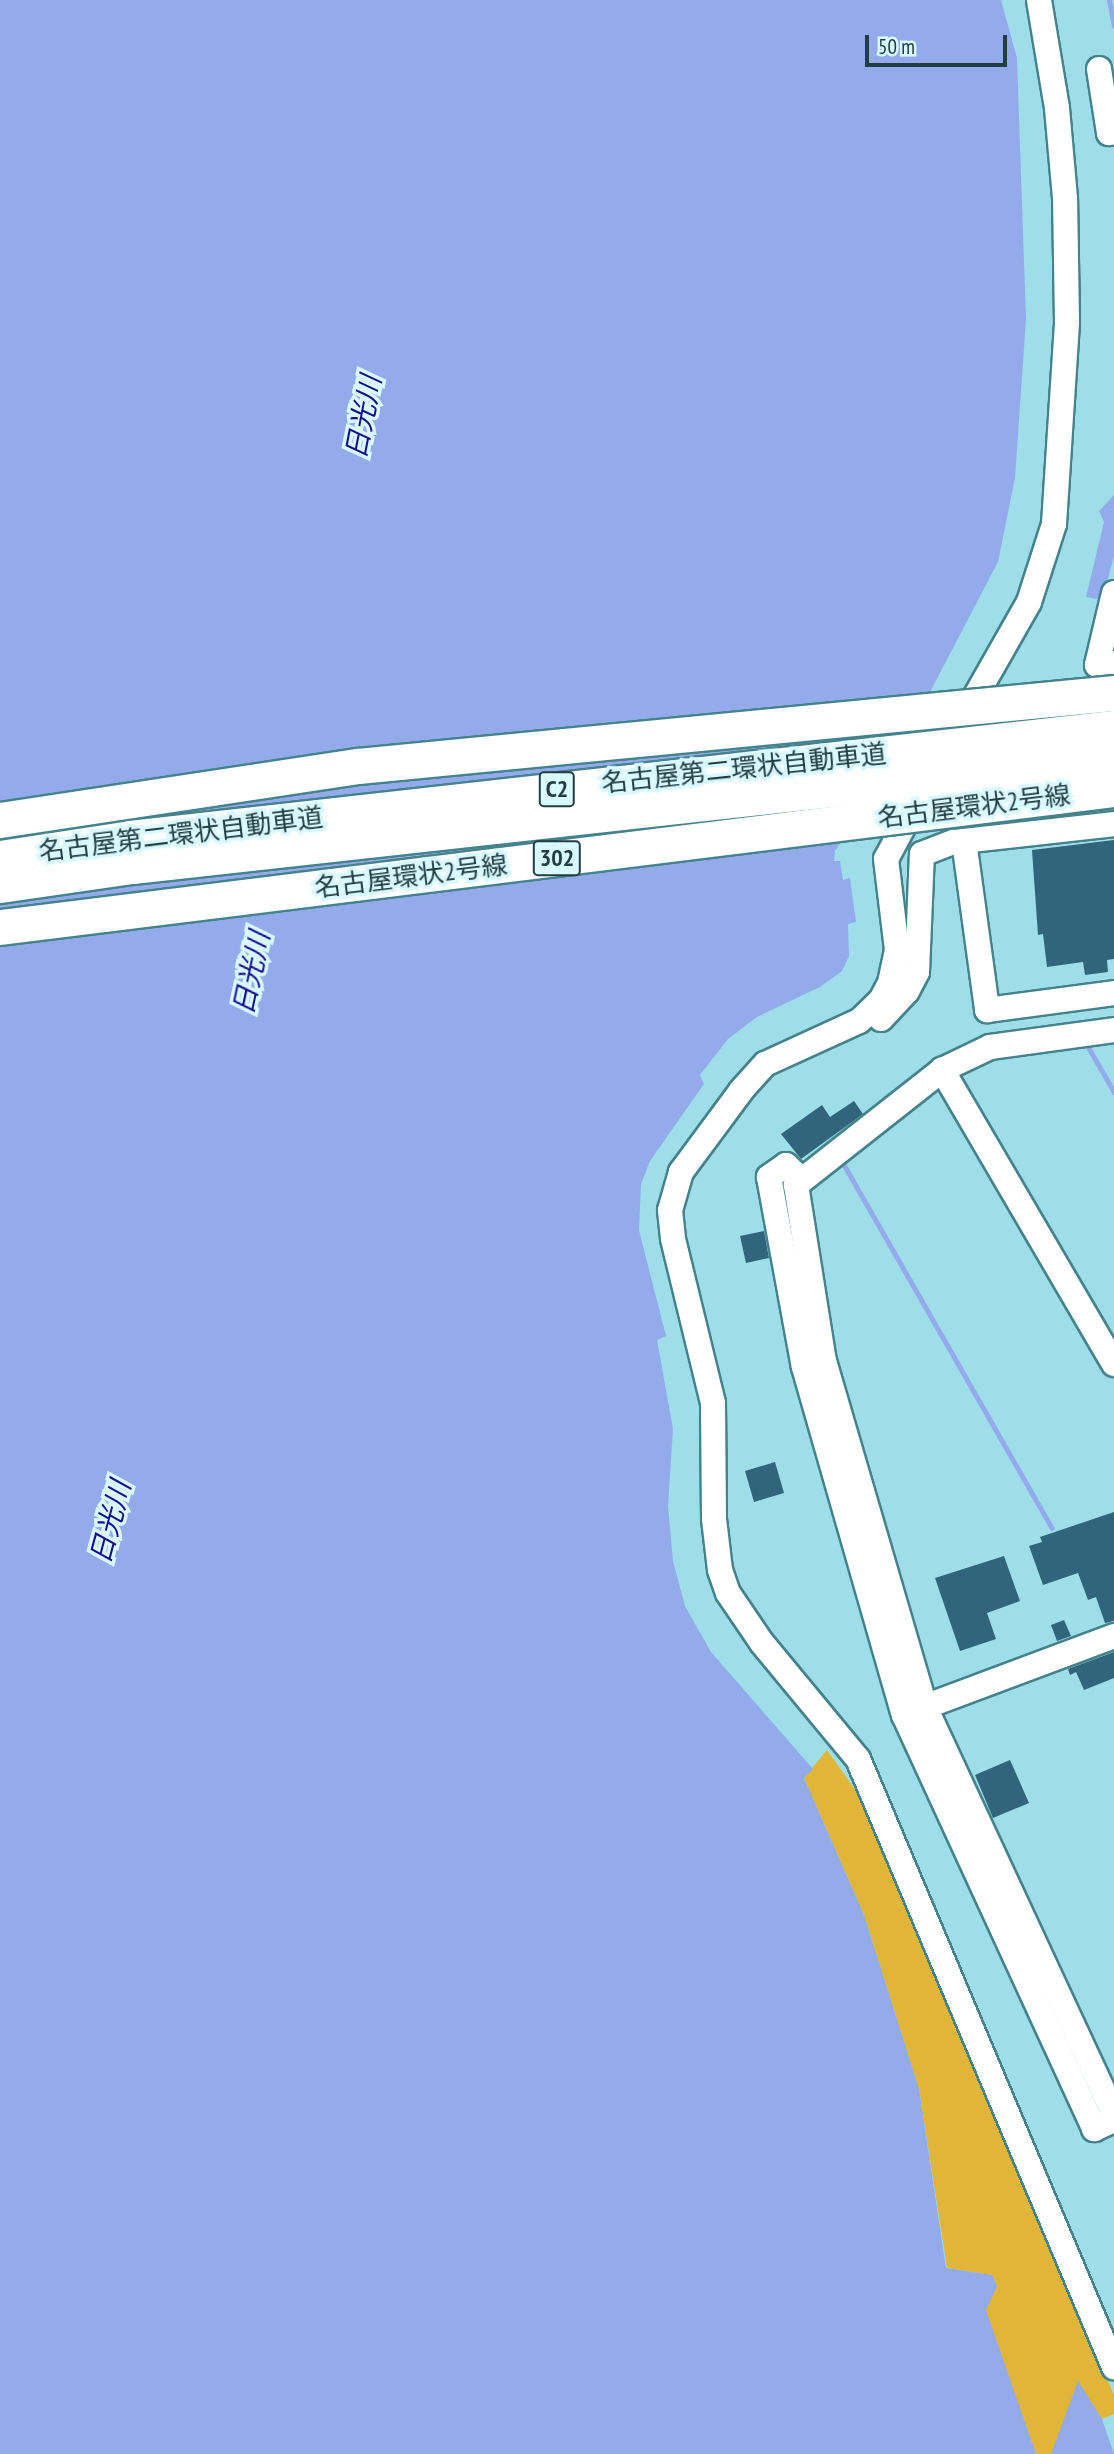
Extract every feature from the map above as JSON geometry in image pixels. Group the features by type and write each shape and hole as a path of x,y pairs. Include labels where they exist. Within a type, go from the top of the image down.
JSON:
{"highway":[{"path":"0,820 358,765 1114,693"},
{"name":"名古屋第二環状自動車道","path":"0,858 172,833 1114,728"},
{"name":"名古屋第二環状自動車道","path":"0,885 132,866 1114,758"},
{"name":"名古屋環状2号線","path":"0,927 1114,789"}],"street":[{"path":"1039,0 1057,108 1065,198 1066,348 1054,524 1030,602 886,859 897,950 890,983 881,1000 859,1021 765,1064 681,1172 670,1210 673,1239 713,1403 720,1570 728,1593 762,1643 837,1731 867,1779 1114,2367"},
{"path":"1099,69 1109,133 1114,132"},
{"path":"1114,593 1097,665 1114,663"},
{"path":"841,1029 875,1024 906,991 917,972 922,854 937,845 1114,824"},
{"path":"964,841 987,1010 1114,993"},
{"path":"1114,1030 990,1047 942,1070 796,1185 824,1361 915,1711 1094,2129 1114,2120"},
{"path":"942,1070 1114,1364"},
{"path":"915,1711 1114,1636"},
{"path":"915,1711 1114,2114"}],"shaded area":[{"path":"827,1750 856,1791 1114,2395 1114,2414 1102,2419 1078,2382 1052,2454 1036,2454 985,2310 997,2286 992,2275 947,2268 919,2089 864,1915 804,1778"}],"water":[{"name":"日光川","path":"0,0 1001,0 1017,58 1026,319 1015,478 998,562 894,761 835,851 834,861 840,861 843,880 850,878 856,922 848,924 849,956 842,971 820,987 757,1017 728,1039 700,1075 704,1084 650,1161 641,1184 639,1230 666,1336 657,1340 673,1429 668,1506 673,1561 685,1606 711,1652 813,1769 804,1778 864,1915 919,2089 946,2268 992,2275 997,2286 986,2310 1036,2454 0,2454"},
{"path":"1114,495 1114,556 1105,590 1101,589 1102,600 1086,597 1104,522 1099,511"},
{"path":"1078,2381 1102,2419 1114,2454 1051,2454"}],"building":[{"path":"1114,840 1114,959 1107,960 1108,972 1085,975 1083,962 1047,967 1043,934 1038,935 1032,850"},
{"path":"854,1101 863,1114 801,1159 781,1134 822,1105 830,1117"},
{"path":"764,1231 769,1258 746,1263 740,1236"},
{"path":"775,1462 784,1493 754,1502 745,1471"},
{"path":"1114,1512 1114,1621 1105,1623 1096,1597 1088,1600 1078,1573 1043,1585 1029,1546 1042,1542 1040,1537"},
{"path":"1004,1556 1020,1601 987,1613 996,1639 960,1651 935,1578"},
{"path":"1064,1620 1071,1636 1057,1641 1051,1625"},
{"path":"1114,1652 1114,1678 1084,1690 1076,1672 1070,1675 1068,1669"},
{"path":"1010,1760 1029,1803 993,1818 975,1775"}],"waterway":[{"path":"1109,0 1114,26"},
{"path":"1085,1042 1114,1092"},
{"path":"841,1160 1052,1528"}]}
